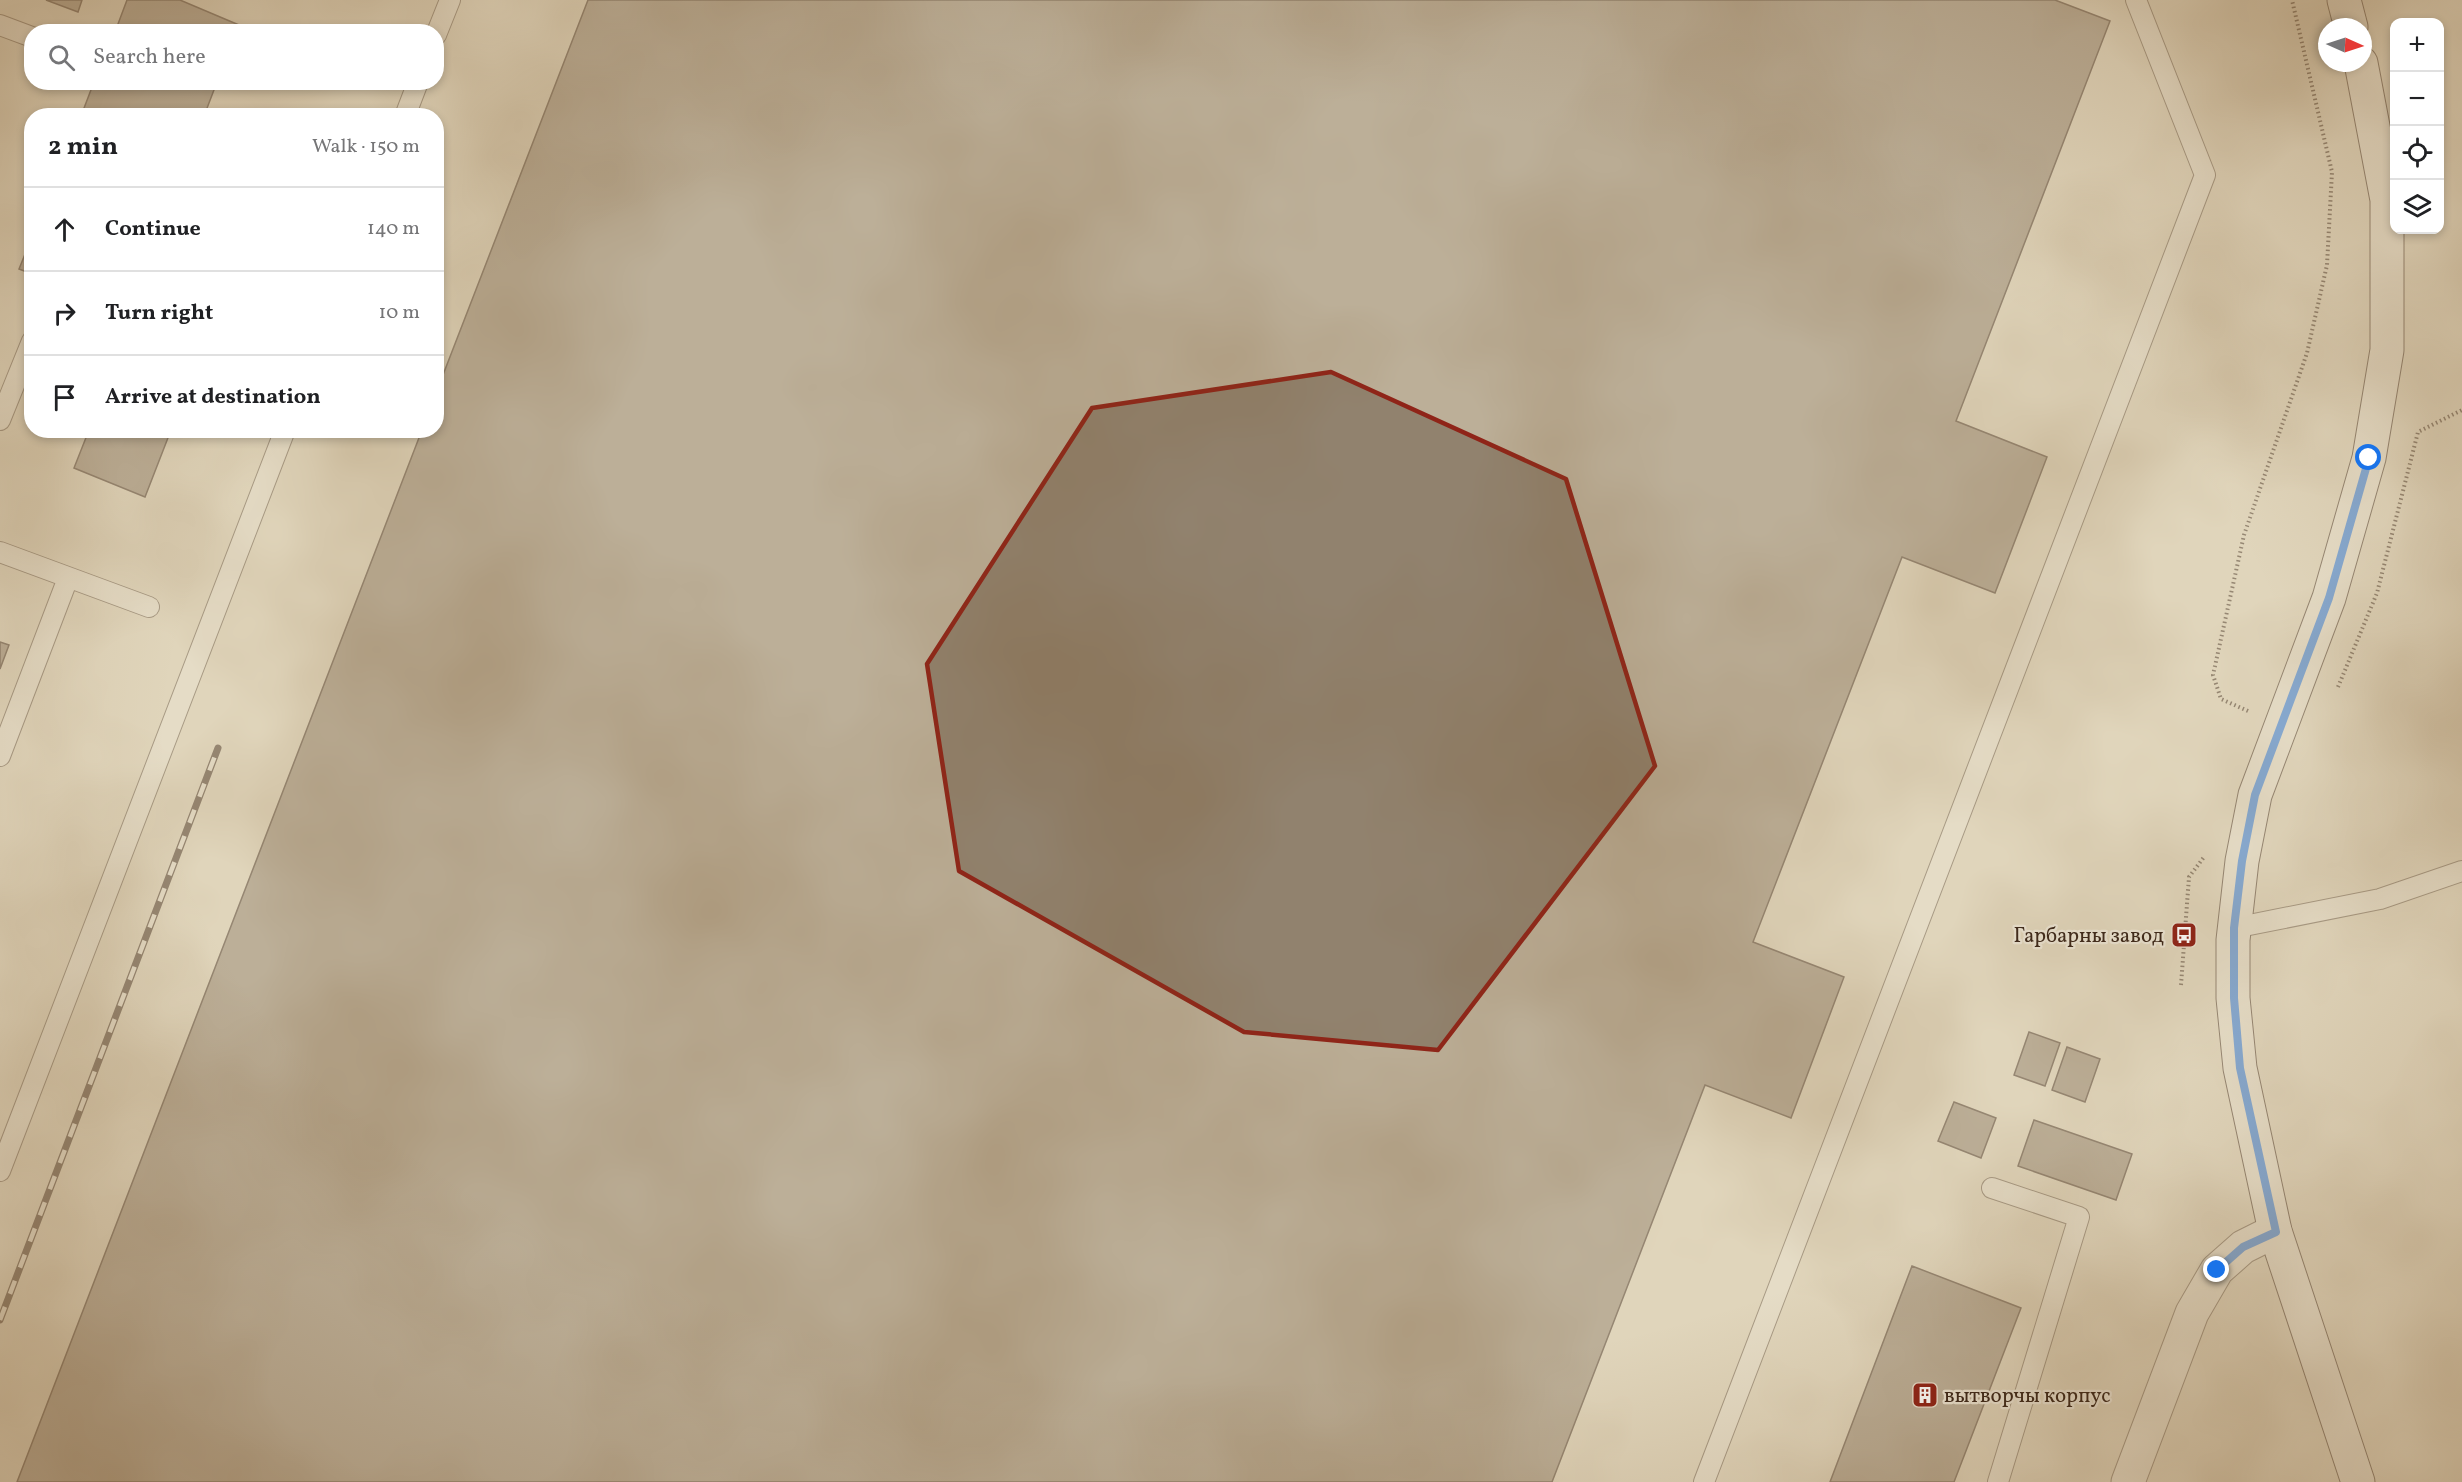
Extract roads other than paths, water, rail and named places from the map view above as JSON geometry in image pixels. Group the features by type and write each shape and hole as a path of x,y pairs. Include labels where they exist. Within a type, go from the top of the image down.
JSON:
{"street":[{"path":"2344,0 2349,18"},
{"path":"2358,1482 2276,1232 2240,1068 2234,998 2234,928 2242,861 2255,795 2329,598 2369,458 2387,350 2387,200 2363,72"},
{"path":"2128,1482 2192,1313 2217,1270 2243,1247 2276,1232"}],"lane":[{"path":"440,24 450,0"},
{"path":"1704,1482 2205,175 2136,0"},
{"path":"0,25 24,34"},
{"path":"408,108 415,90"},
{"path":"0,420 24,361"},
{"path":"0,1171 282,438"},
{"path":"0,552 149,607"},
{"path":"0,756 68,578"},
{"path":"2234,928 2380,899 2462,871"},
{"path":"1992,1188 2079,1217 1998,1482"}],"railway":[{"path":"0,1320 218,748"}],"place":[{"name":"Гарбарны завод","path":"2184,935"},
{"name":"вытворчы корпус","path":"1925,1395"}]}
